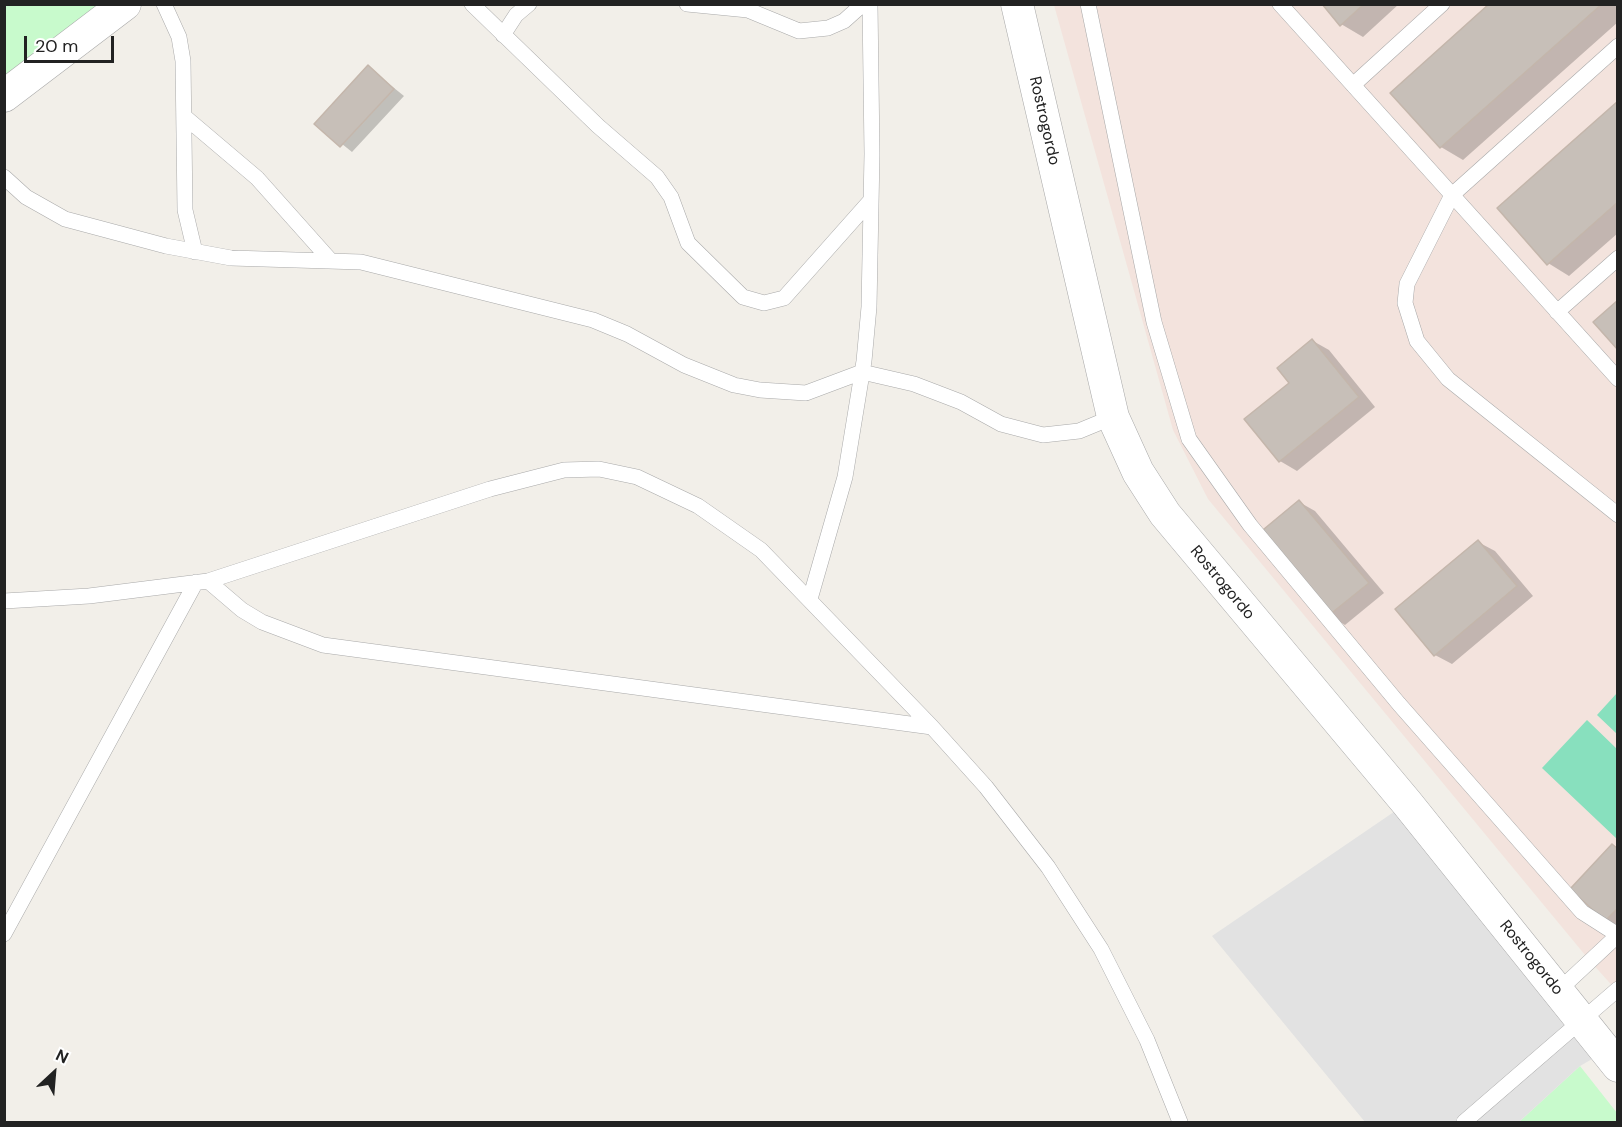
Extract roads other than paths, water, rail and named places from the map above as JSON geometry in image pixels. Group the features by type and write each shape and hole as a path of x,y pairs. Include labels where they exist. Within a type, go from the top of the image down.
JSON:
{"street":[{"path":"4,96 125,4"},
{"name":"Rostrogordo","path":"1017,4 1113,417 1138,472 1165,514 1399,794 1617,1066"}],"lane":[{"path":"164,4 179,37 183,61 185,210 195,252"},
{"path":"472,4 598,126 657,177 671,197 688,243 743,297 764,303 784,298 872,200"},
{"path":"503,35 516,15 529,4"},
{"path":"687,4 748,10 800,31 828,28 844,21 863,4"},
{"path":"810,599 845,477 862,372 869,307 872,200 870,4"},
{"path":"1088,4 1154,322 1189,439 1250,525 1399,704 1582,912 1617,935 1558,991"},
{"path":"1280,4 1617,379"},
{"path":"1353,85 1442,4"},
{"path":"1617,46 1452,195 1407,284 1405,303 1417,341 1448,379 1617,515"},
{"path":"185,117 256,178 331,261"},
{"path":"4,177 26,197 65,219 195,252 231,258 361,262 593,320 627,334 709,376 752,388 806,393 862,372 938,392 1000,424 1021,431 1061,435 1096,426 1113,417"},
{"path":"1557,312 1617,258"},
{"path":"4,601 89,596 202,582 490,489 564,470 599,469 637,477 698,506 761,550 932,727 986,787 1048,867 1101,949 1147,1040 1180,1122"},
{"path":"202,582 262,622 323,645 932,727"},
{"path":"4,934 202,582"},
{"path":"1464,1122 1617,989"}]}
